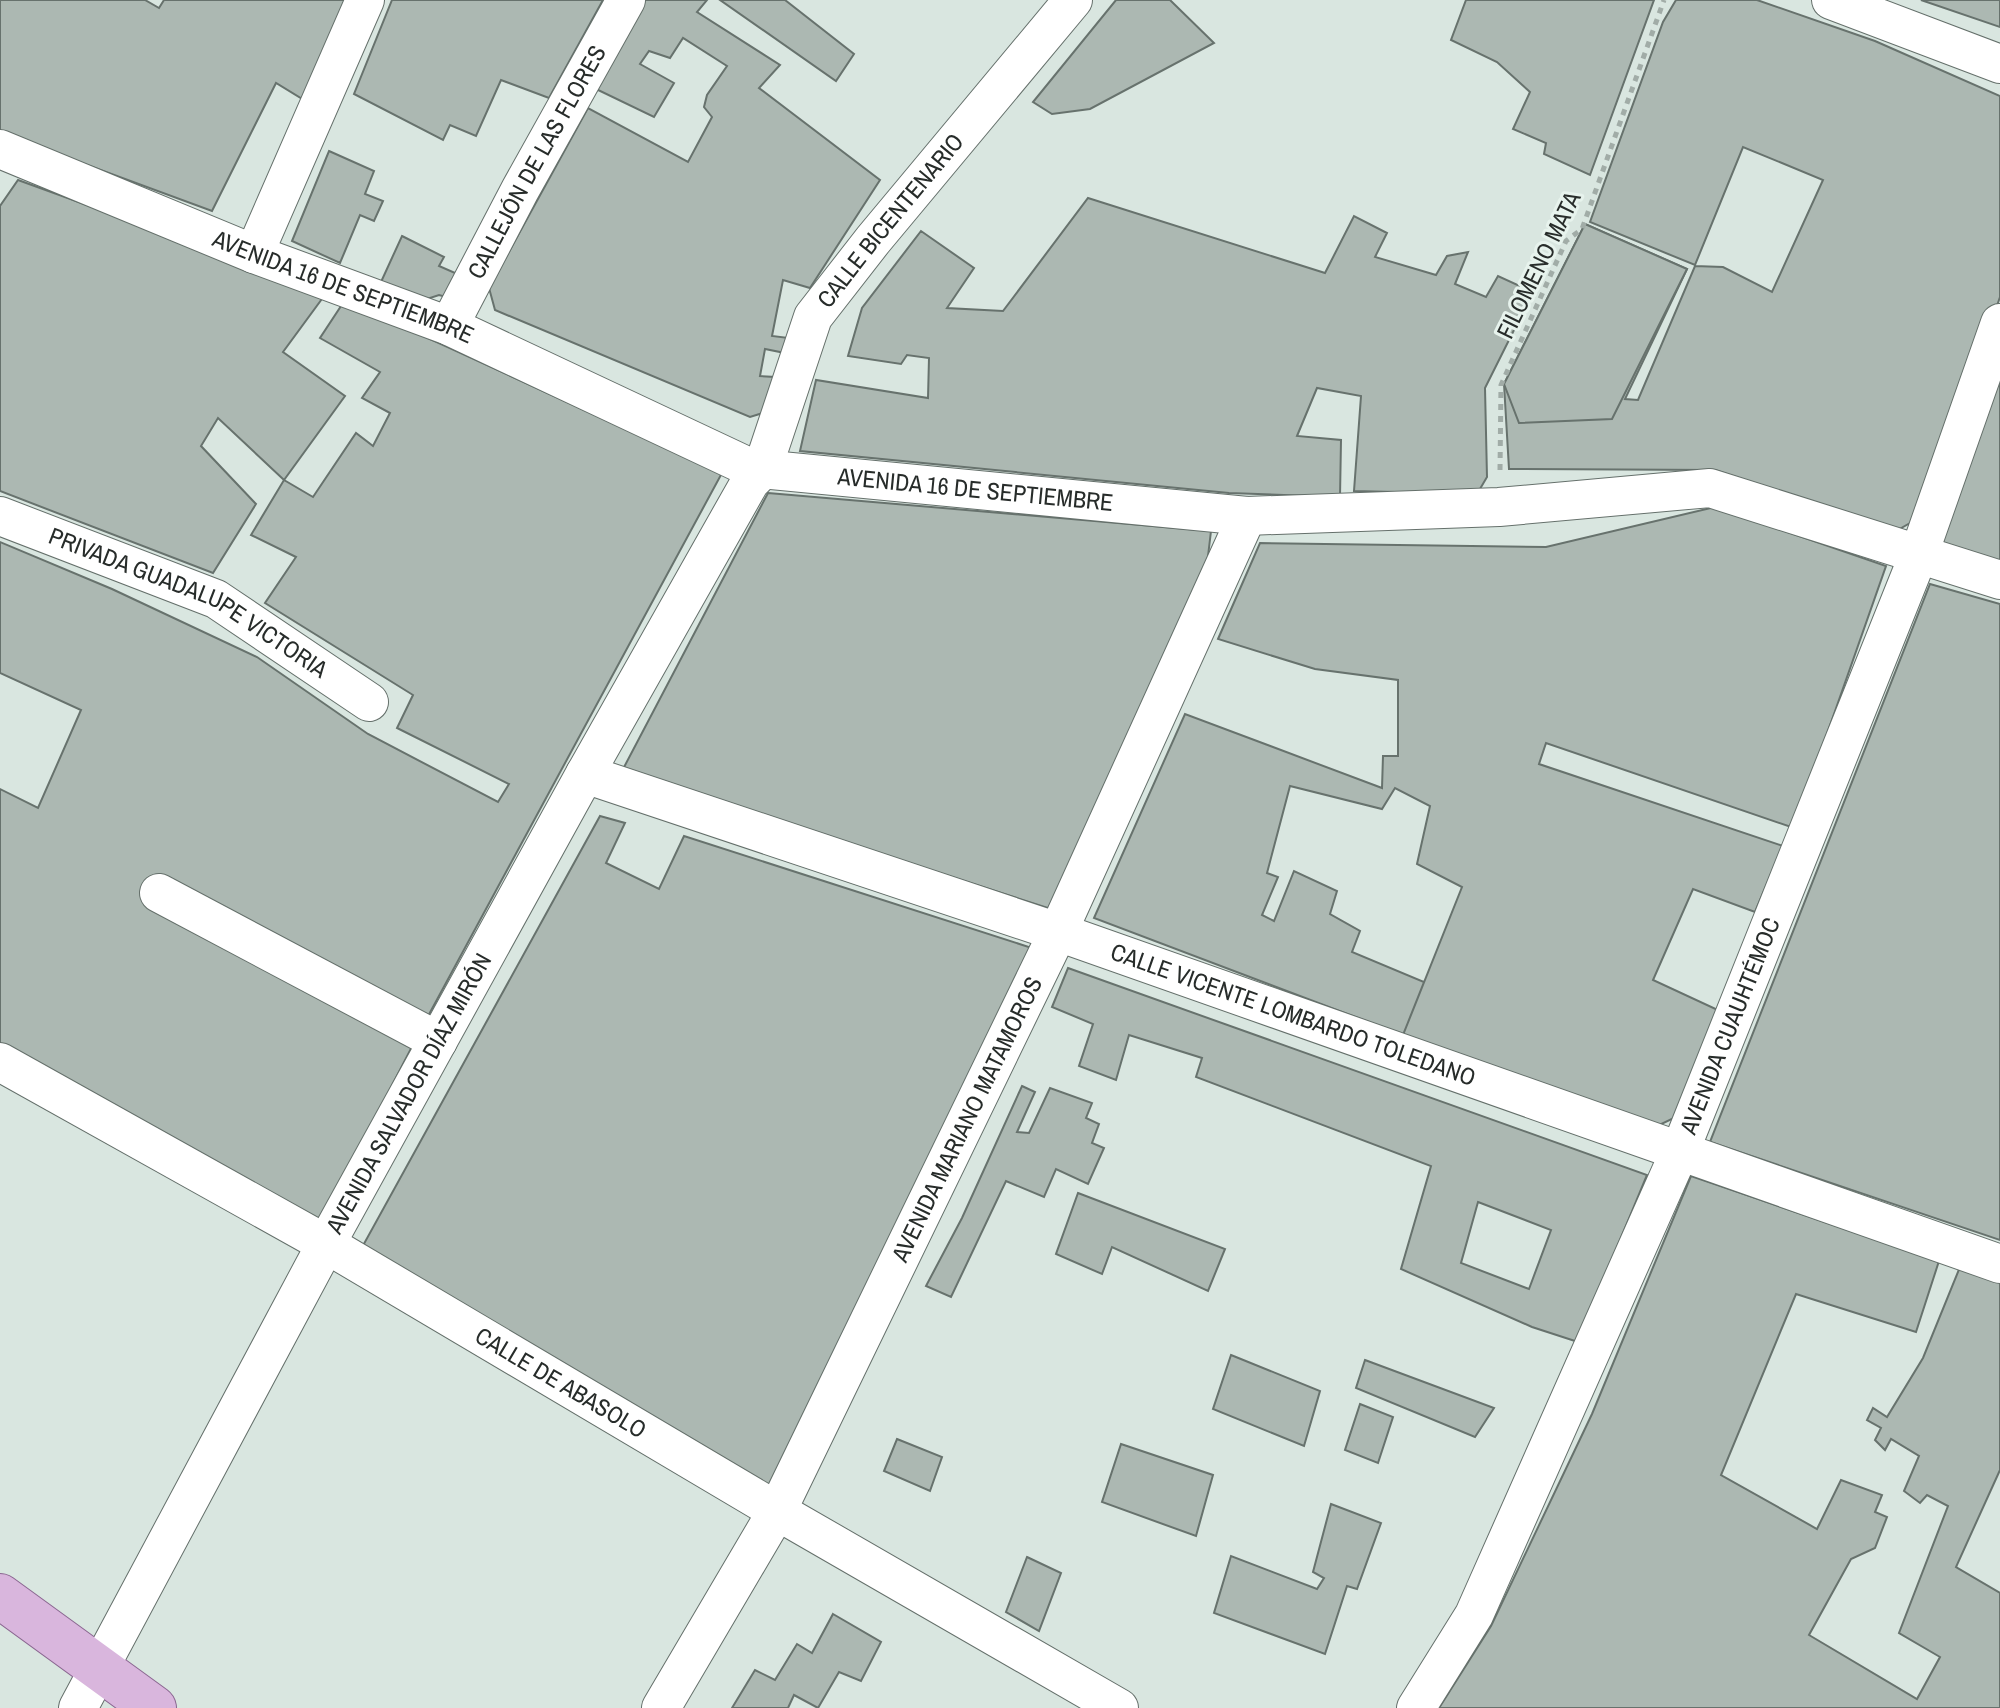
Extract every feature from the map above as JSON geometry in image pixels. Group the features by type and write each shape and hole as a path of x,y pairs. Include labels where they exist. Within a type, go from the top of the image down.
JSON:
{"main road":[{"path":"0,1596 154,1708"}],"street":[{"path":"254,254 365,0"},
{"name":"CALLEJÓN DE LAS FLORES","path":"449,326 520,190 626,0"},
{"name":"CALLE BICENTENARIO","path":"754,473 798,308 894,176 1040,0"},
{"name":"CALLE BICENTENARIO","path":"754,473 813,317 873,240 1073,0"},
{"path":"1831,0 2000,64"},
{"name":"AVENIDA 16 DE SEPTIEMBRE","path":"0,149 254,254 449,326 754,473 1247,516 1499,507 1710,488 2000,580"},
{"name":"AVENIDA CUAUHTÉMOC","path":"1416,1708 1474,1615 1680,1151 1919,554 2000,323"},
{"name":"AVENIDA SALVADOR DÍAZ MIRÓN","path":"78,1708 326,1244 754,473"},
{"name":"PRIVADA GUADALUPE VICTORIA","path":"0,516 216,599 369,702"},
{"name":"AVENIDA MARIANO MATAMOROS","path":"661,1708 777,1511 1058,932 1247,516"},
{"name":"CALLE VICENTE LOMBARDO TOLEDANO","path":"585,774 1058,932 2000,1264"},
{"path":"159,893 438,1041"},
{"name":"CALLE DE ABASOLO","path":"0,1062 326,1244 777,1511 1119,1708"}],"path":[{"name":"FILOMENO MATA","path":"1499,507 1501,385 1566,241 1582,229 1664,0"}],"building":[{"path":"0,0 145,0 159,8 164,0 348,0 304,100 276,83 212,211 0,133"},
{"path":"392,0 603,0 549,98 501,80 476,136 450,125 443,140 354,94"},
{"path":"641,0 707,0 697,12 780,65 759,88 880,180 810,288 783,280 772,336 789,338 785,353 765,349 760,376 775,377 769,411 750,417 495,310 489,288 588,108 688,162 712,117 704,107 707,95 727,66 683,38 670,58 649,51 640,64 674,83 654,117 596,89"},
{"path":"720,0 785,0 854,54 836,81"},
{"path":"1116,0 1170,0 1214,43 1090,109 1052,114 1033,102"},
{"path":"1466,0 1654,0 1590,175 1544,154 1546,143 1513,129 1530,92 1497,62 1451,40"},
{"path":"1676,0 1757,0 1875,41 2000,96 2000,297 1924,515 1896,531 1715,470 1509,469 1504,384 1585,224 1687,269 1625,399 1638,400 1695,266 1723,267 1772,292 1823,180 1743,147 1695,265 1590,222 1663,22"},
{"path":"1921,0 2000,0 2000,27"},
{"path":"329,151 374,171 365,194 383,201 374,221 360,215 340,263 292,241"},
{"path":"18,180 327,292 283,352 345,396 284,480 218,418 201,446 256,504 213,573 0,491 0,206"},
{"path":"1088,198 1325,273 1354,216 1387,233 1375,257 1436,275 1447,256 1468,252 1455,284 1486,297 1498,276 1533,292 1485,388 1487,477 1477,494 1354,491 1361,396 1317,388 1297,436 1341,440 1340,497 1229,493 800,451 816,380 928,398 929,358 907,355 901,364 848,356 862,308 921,231 974,268 947,308 1003,311"},
{"path":"1585,224 1687,269 1612,419 1519,423 1504,384"},
{"path":"402,236 444,257 439,266 462,276 454,299 439,295 427,299 381,282"},
{"path":"345,300 722,473 420,1031 319,1228 0,1048 0,789 38,808 81,710 0,673 0,542 112,589 257,657 368,734 498,802 509,784 397,728 413,695 265,603 296,557 251,535 284,480 313,497 356,433 373,446 390,413 362,398 380,372 320,338"},
{"path":"2000,350 2000,561 1935,540"},
{"path":"768,493 1211,531 1206,573 1054,910 622,771"},
{"path":"1715,507 1886,566 1794,828 1546,743 1539,764 1783,846 1755,912 1693,889 1653,980 1720,1011 1674,1118 1653,1128 1403,1035 1094,918 1185,714 1382,788 1383,756 1398,756 1398,680 1315,669 1218,639 1260,543 1546,547","holes":["1290,786 1382,809 1395,788 1430,806 1417,864 1462,887 1403,1035 1424,982 1352,952 1360,931 1330,914 1337,891 1294,871 1274,921 1262,915 1278,877 1267,873"]},
{"path":"1930,584 2000,604 2000,1240 1710,1142"},
{"path":"600,816 625,823 606,863 659,889 684,836 1032,948 767,1492 355,1260"},
{"path":"1068,968 1647,1175 1578,1342 1532,1327 1401,1269 1431,1166 1196,1077 1202,1058 1129,1035 1116,1080 1079,1066 1093,1024 1052,1007","holes":["1478,1202 1551,1230 1529,1289 1461,1263"]},
{"path":"1022,1086 1035,1092 1017,1132 1029,1133 1050,1088 1092,1103 1086,1118 1099,1124 1092,1143 1104,1148 1088,1184 1056,1169 1044,1197 1006,1181 951,1297 926,1286 962,1218"},
{"path":"1691,1176 1939,1261 1916,1332 1796,1294 1721,1475 1817,1529 1841,1480 1882,1495 1875,1512 1887,1517 1875,1548 1851,1559 1809,1635 1917,1699 1940,1657 1899,1633 1948,1506 1927,1495 1920,1503 1904,1491 1919,1456 1891,1439 1885,1450 1875,1440 1881,1428 1867,1420 1873,1408 1887,1417 1923,1358 1960,1267 2000,1281 2000,1470 1956,1567 2000,1593 2000,1708 1439,1708 1491,1626 1592,1414"},
{"path":"1078,1193 1225,1249 1208,1291 1112,1247 1102,1274 1056,1254"},
{"path":"1231,1355 1320,1391 1304,1446 1213,1409"},
{"path":"1365,1360 1494,1408 1475,1437 1356,1388"},
{"path":"1360,1404 1393,1417 1378,1463 1345,1450"},
{"path":"897,1439 942,1457 930,1491 884,1471"},
{"path":"1121,1444 1213,1475 1196,1536 1102,1502"},
{"path":"1331,1504 1381,1523 1357,1589 1347,1586 1325,1654 1214,1613 1231,1556 1317,1589 1324,1578 1313,1572"},
{"path":"1027,1557 1061,1573 1039,1631 1006,1612"},
{"path":"833,1614 881,1642 861,1681 839,1672 818,1708 794,1695 788,1708 732,1708 755,1670 775,1680 797,1644 812,1653"}]}
